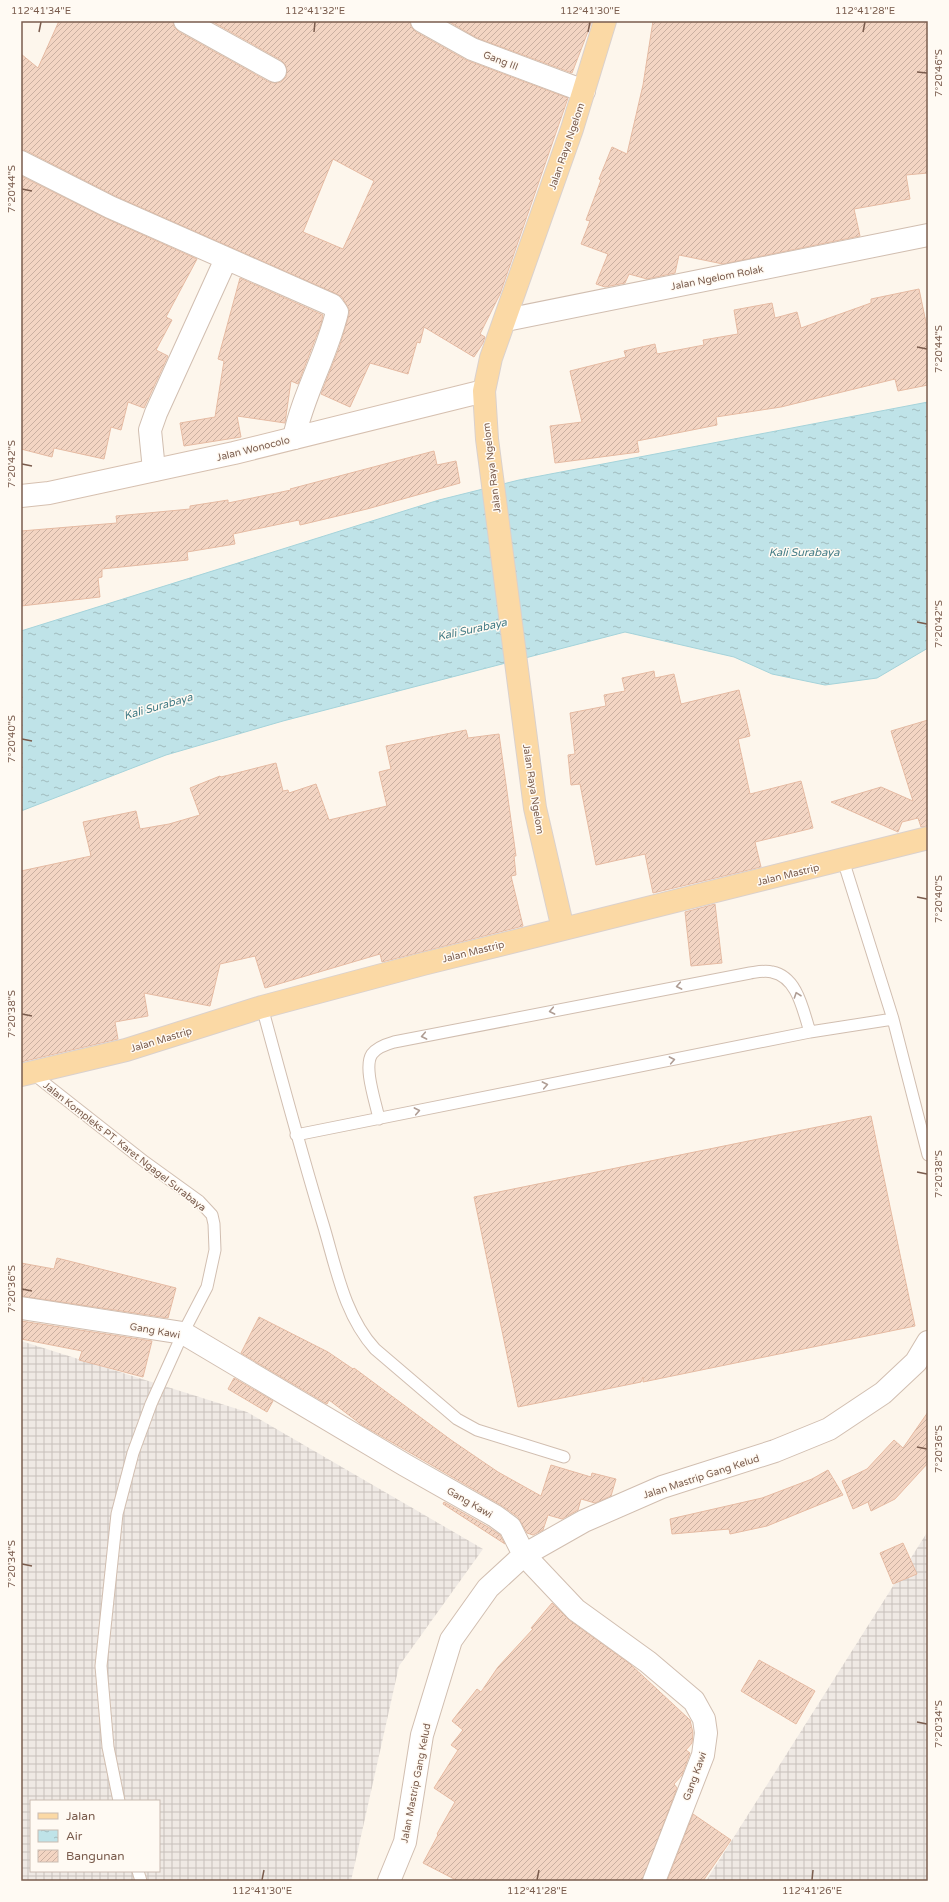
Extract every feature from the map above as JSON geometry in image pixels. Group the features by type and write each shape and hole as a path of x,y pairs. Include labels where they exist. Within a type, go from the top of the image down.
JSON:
{"main road":[{"name":"Jalan Raya Ngelom","path":"563,929 535,808 487,439 484,391 491,358 506,320 584,91 605,21"},
{"name":"Jalan Mastrip","path":"26,1074 126,1050 262,1007 423,964 928,838"}],"street":[{"path":"185,21 275,71"},
{"name":"Gang III","path":"422,21 472,49 584,91"},
{"path":"22,166 110,207 332,305 338,312 305,396 294,438"},
{"name":"Jalan Ngelom Rolak","path":"506,320 928,235"},
{"path":"154,470 150,430 156,413 226,259"},
{"name":"Jalan Wonocolo","path":"21,496 49,492 154,470 294,438 484,391"},
{"name":"Gang Kawi","path":"21,1308 183,1333 405,1465 495,1516 510,1527 524,1555 576,1610 648,1662 694,1701 704,1719 706,1733 703,1755 654,1881"},
{"name":"Jalan Mastrip Gang Kelud","path":"389,1881 405,1842 422,1735 451,1640 488,1588 524,1555 584,1521 662,1487 775,1451 828,1429 883,1393 916,1362 928,1342"}],"lane":[{"path":"843,860 893,1019 928,1155"},
{"path":"379,1119 368,1065 372,1054 380,1047 394,1042 750,973 771,971 784,977 795,988 810,1032"},
{"path":"262,1007 296,1135 347,1305 364,1336 375,1349 457,1419 477,1430 564,1457"},
{"path":"296,1135 810,1032 893,1019"},
{"name":"Jalan Kompleks PT. Karet Ngagel Surabaya","path":"26,1074 199,1201 212,1215 215,1235 214,1261 207,1287 183,1333 151,1404 133,1453 116,1514 101,1666 108,1747 119,1800"}],"shaded area":[{"path":"21,1341 247,1412 483,1549 399,1666 351,1881 21,1881"},
{"path":"928,1531 928,1881 706,1881"}],"water":[{"name":"Kali Surabaya","path":"928,402 928,648 877,678 825,685 772,674 734,657 625,632 283,721 166,755 21,811 21,631 439,500 519,480"}],"building":[{"path":"59,21 173,21 174,27 179,32 269,82 275,83 281,82 286,77 287,70 285,64 281,60 211,21 410,21 411,27 416,32 466,60 568,98 500,294 480,334 485,337 483,343 474,357 424,327 420,343 417,342 408,374 370,363 350,407 321,394 339,348 349,315 349,309 342,297 115,196 27,151 21,150 21,54 38,68","holes":["333,159 374,181 343,249 303,232"]},
{"path":"448,21 592,21 572,73 477,38"},
{"path":"653,21 928,21 928,173 906,175 910,199 854,209 860,236 723,264 679,255 675,273 647,279 629,274 625,283 605,287 596,284 608,254 581,244 590,221 586,220 601,180 599,179 612,147 627,154 643,85"},
{"path":"21,176 105,218 197,259 166,317 172,320 156,350 168,356 144,408 128,402 121,430 111,427 104,459 54,448 52,457 21,449"},
{"path":"240,278 323,315 321,324 298,384 291,381 285,423 237,416 241,437 184,446 180,423 215,417 224,361 218,359"},
{"path":"919,289 928,332 928,385 898,391 895,379 781,407 716,417 717,425 637,441 639,452 555,463 550,426 582,422 570,371 626,357 624,351 655,344 657,354 704,345 703,340 738,334 734,310 772,303 775,318 797,312 801,328 871,303 871,299"},
{"path":"434,451 437,465 456,461 460,483 367,509 300,525 299,520 233,534 235,544 187,552 188,560 102,569 102,577 98,578 100,597 21,606 21,531 117,523 116,516 190,509 190,506 228,500 228,503 291,490 290,489"},
{"path":"654,671 655,678 674,674 681,704 739,690 750,736 738,739 750,794 801,781 813,828 755,842 761,867 653,893 645,854 596,865 580,784 571,785 568,755 575,754 570,713 606,706 604,695 625,691 622,678"},
{"path":"928,720 928,826 921,827 918,818 902,822 898,832 831,802 881,787 913,801 891,731"},
{"path":"466,730 468,738 499,734 516,856 514,856 516,875 511,876 523,926 382,962 380,954 265,988 255,956 220,964 210,1006 144,993 148,1016 115,1022 118,1039 21,1062 21,871 91,856 83,822 136,811 140,829 169,824 200,815 190,788 220,776 221,777 276,763 283,791 288,790 289,793 316,784 329,820 387,806 379,772 391,769 386,746"},
{"path":"715,904 722,963 691,966 685,912"},
{"path":"871,1116 915,1326 643,1382 643,1377 641,1382 518,1407 474,1197"},
{"path":"57,1258 176,1288 168,1318 21,1296 21,1263 54,1269"},
{"path":"259,1317 328,1352 353,1369 354,1368 451,1440 498,1472 541,1496 551,1465 591,1477 592,1473 616,1479 611,1496 595,1503 581,1499 578,1510 562,1519 548,1515 543,1530 533,1535 527,1533 518,1517 501,1505 362,1425 329,1400 327,1404 241,1353"},
{"path":"21,1321 152,1341 143,1377 79,1360 82,1351 21,1339"},
{"path":"234,1378 273,1401 267,1412 228,1389"},
{"path":"928,1412 928,1463 895,1499 871,1511 868,1502 853,1509 842,1481 867,1469 894,1440 903,1448"},
{"path":"828,1470 843,1495 767,1526 730,1534 729,1529 672,1534 670,1519 762,1498 812,1479"},
{"path":"444,1502 500,1535 505,1544 443,1504"},
{"path":"903,1543 917,1574 893,1584 880,1553"},
{"path":"552,1603 569,1620 630,1664 690,1720 693,1733 692,1743 686,1750 690,1753 682,1775 674,1784 677,1788 642,1881 458,1881 423,1863 455,1802 434,1788 458,1750 451,1745 463,1730 452,1721 477,1689 481,1692 498,1667 533,1629 531,1628"},
{"path":"759,1660 815,1691 796,1724 741,1691"},
{"path":"693,1814 731,1840 703,1881 667,1881"}]}
